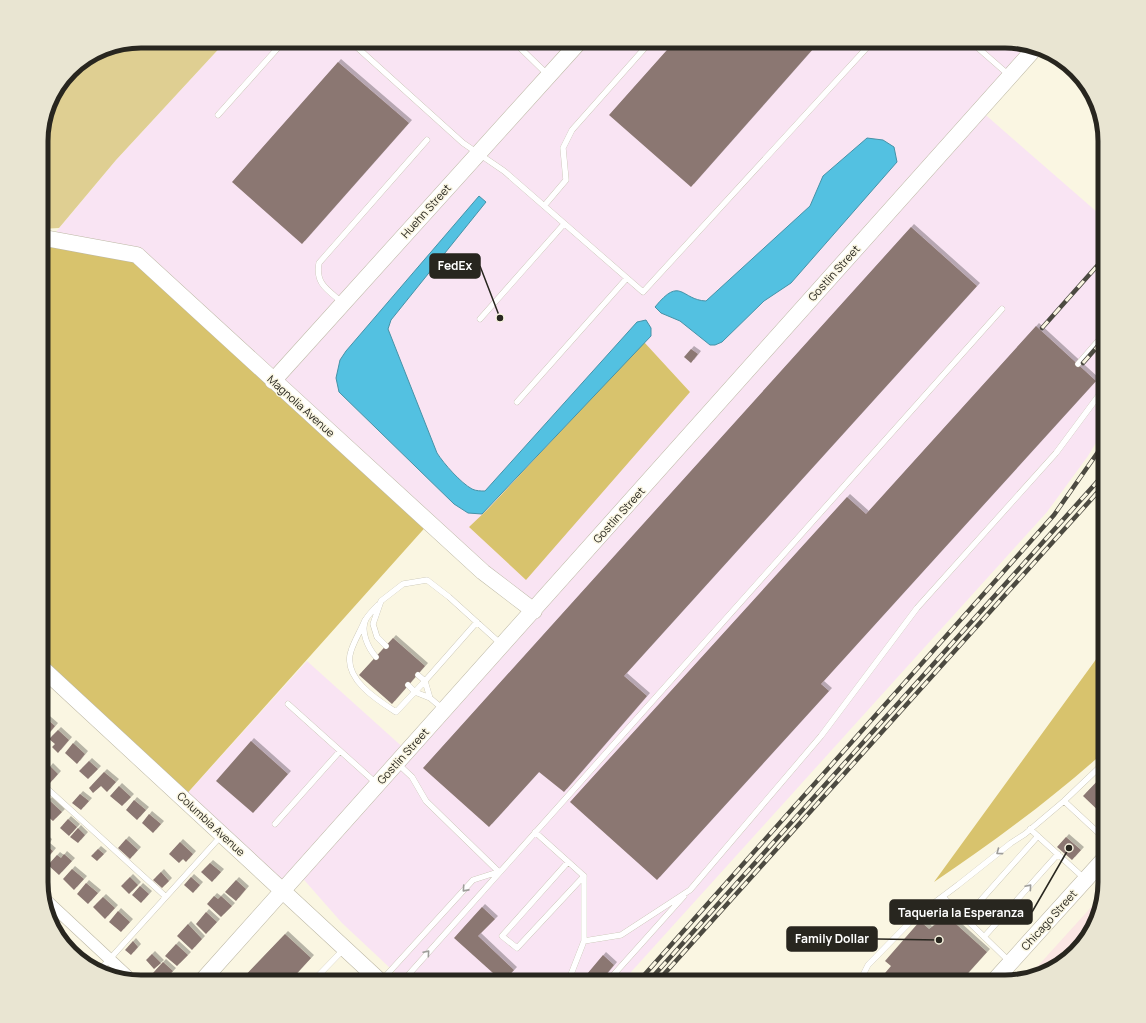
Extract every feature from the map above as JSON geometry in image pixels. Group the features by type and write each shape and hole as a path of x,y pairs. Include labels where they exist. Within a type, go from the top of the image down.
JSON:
{"street":[{"name":"Huehn Street","path":"273,381 574,48"},
{"name":"Gostlin Street","path":"207,975 534,611 1031,52"},
{"name":"Magnolia Avenue","path":"48,240 137,255 273,381 425,517 483,572 534,611"},
{"name":"Columbia Avenue","path":"48,673 374,975"},
{"name":"Chicago Street","path":"1000,975 1098,866"},
{"path":"51,906 125,973"}],"lane":[{"path":"218,115 278,48"},
{"path":"358,48 463,143 504,171 643,292 867,48"},
{"path":"520,48 549,76"},
{"path":"544,206 566,180 563,148 572,130 645,48"},
{"path":"980,48 1010,76"},
{"path":"343,303 322,285 316,274 318,263 427,140"},
{"path":"480,319 564,224"},
{"path":"517,402 627,278"},
{"path":"408,975 498,872 1002,309"},
{"path":"1078,364 1098,341"},
{"path":"613,975 690,890 821,736 917,608 1056,452 1098,396"},
{"path":"477,622 396,712 371,696 350,670 350,652 365,620 381,601 403,584 426,580 449,596 503,645"},
{"path":"381,601 373,624 377,637 386,646"},
{"path":"365,620 365,638 370,651 376,657"},
{"path":"418,675 425,681 430,698"},
{"path":"408,686 415,692 430,698 444,710"},
{"path":"288,704 378,784"},
{"path":"275,824 340,751"},
{"path":"397,763 412,778 426,801 498,872"},
{"path":"863,975 873,960 914,918 1030,829 1064,801 1098,769"},
{"path":"48,790 165,896"},
{"path":"1064,801 1098,833"},
{"path":"1030,829 1086,879"},
{"path":"535,832 584,876 584,941 571,975"},
{"path":"103,967 222,834"},
{"path":"965,918 1038,836"},
{"path":"984,937 1058,854"},
{"path":"568,862 502,936 518,948 584,876"},
{"path":"387,975 473,880 498,872"},
{"path":"584,941 621,935 690,890"},
{"path":"943,897 1011,963"},
{"path":"319,975 345,948"}],"shaded area":[{"path":"141,48 220,48 116,160 59,228 48,229 48,135 55,105 67,84 75,75 94,60 117,51"},
{"path":"220,48 1005,48 1031,52 980,110 1098,213 1098,440 1088,456 1047,512 628,975 398,975 342,923 298,873 283,891 183,798 307,661 407,751 533,611 50,239 116,160"},
{"path":"48,242 137,255 430,522 183,798 48,673"},
{"path":"644,342 690,392 526,580 469,527 488,509"},
{"path":"1098,657 1098,757 1022,820 934,882"},
{"path":"1096,902 1086,929 1071,948 1062,956 1034,970"}],"water":[{"path":"867,138 883,140 894,147 897,162 791,283 764,301 722,342 715,345 710,345 680,321 661,313 655,307 670,292 676,291 698,300 706,301 810,206 823,176"},
{"path":"479,196 486,202 391,320 388,329 437,453 453,473 468,486 475,490 485,491 637,322 646,320 651,328 651,336 482,514 468,513 454,504 339,392 336,378 340,360 346,351"}],"building":[{"path":"669,48 814,48 691,187 609,115"},
{"path":"338,62 409,123 302,244 232,182"},
{"path":"911,227 977,286 624,676 647,696 564,792 539,772 489,827 423,768"},
{"path":"1036,326 1096,381 821,684 829,691 657,880 570,802 847,497 866,514"},
{"path":"691,349 698,354 691,363 684,357"},
{"path":"393,638 425,666 392,704 359,675"},
{"path":"48,720 55,726 48,734"},
{"path":"58,730 69,740 58,753 52,747 55,744 49,739"},
{"path":"251,741 288,774 253,813 216,781"},
{"path":"73,743 85,754 77,764 65,753"},
{"path":"89,761 98,769 88,779 79,771"},
{"path":"50,766 58,774 50,783 48,781 48,768"},
{"path":"104,772 116,782 107,792 101,786 93,793 89,788"},
{"path":"1098,780 1098,810 1083,796"},
{"path":"119,786 131,797 122,806 110,796"},
{"path":"80,794 89,801 81,810 72,803"},
{"path":"49,800 62,812 53,821 48,817"},
{"path":"134,800 146,810 137,820 126,810"},
{"path":"149,814 161,824 153,833 142,823"},
{"path":"68,819 77,827 69,836 60,828"},
{"path":"78,828 85,835 78,843 70,837"},
{"path":"1066,837 1081,850 1072,860 1057,847"},
{"path":"126,839 138,850 130,859 118,848"},
{"path":"180,842 193,854 186,862 183,859 179,863 169,854"},
{"path":"48,847 53,851 48,857"},
{"path":"98,849 104,854 97,861 91,856"},
{"path":"64,854 72,861 59,875 48,865 57,855 61,858"},
{"path":"210,863 221,872 212,882 201,872"},
{"path":"72,869 84,879 74,890 63,879"},
{"path":"161,872 169,881 162,888 153,880"},
{"path":"130,877 138,885 129,894 121,886"},
{"path":"191,877 200,885 193,893 184,885"},
{"path":"236,880 246,889 236,901 225,892"},
{"path":"86,883 98,893 88,904 77,894"},
{"path":"140,886 149,894 141,903 132,895"},
{"path":"214,896 218,899 221,896 232,906 221,917 207,904"},
{"path":"103,897 115,908 105,919 93,907"},
{"path":"482,907 495,919 478,936 514,970 509,975 495,975 454,938"},
{"path":"118,911 130,922 121,932 109,922"},
{"path":"206,912 217,922 206,934 196,924"},
{"path":"947,916 987,952 966,975 883,975 891,966 885,961 920,921 929,929"},
{"path":"188,924 202,939 192,950 177,936"},
{"path":"285,934 311,958 295,975 246,975"},
{"path":"133,941 138,947 131,955 125,950"},
{"path":"176,944 188,955 177,966 165,956"},
{"path":"152,954 161,963 154,969 146,960"},
{"path":"603,955 614,965 606,975 586,975"},
{"path":"163,962 173,971 169,975 155,975 153,973"}],"railway":[{"path":"1042,328 1098,265"},
{"path":"1083,363 1098,346"},
{"path":"644,975 1054,515 1098,452"},
{"path":"654,975 1098,481"},
{"path":"663,975 1098,492"}],"place":[{"name":"FedEx","path":"500,318"},
{"name":"Taqueria la Esperanza","path":"1069,848"},
{"name":"Family Dollar","path":"939,940"}]}
